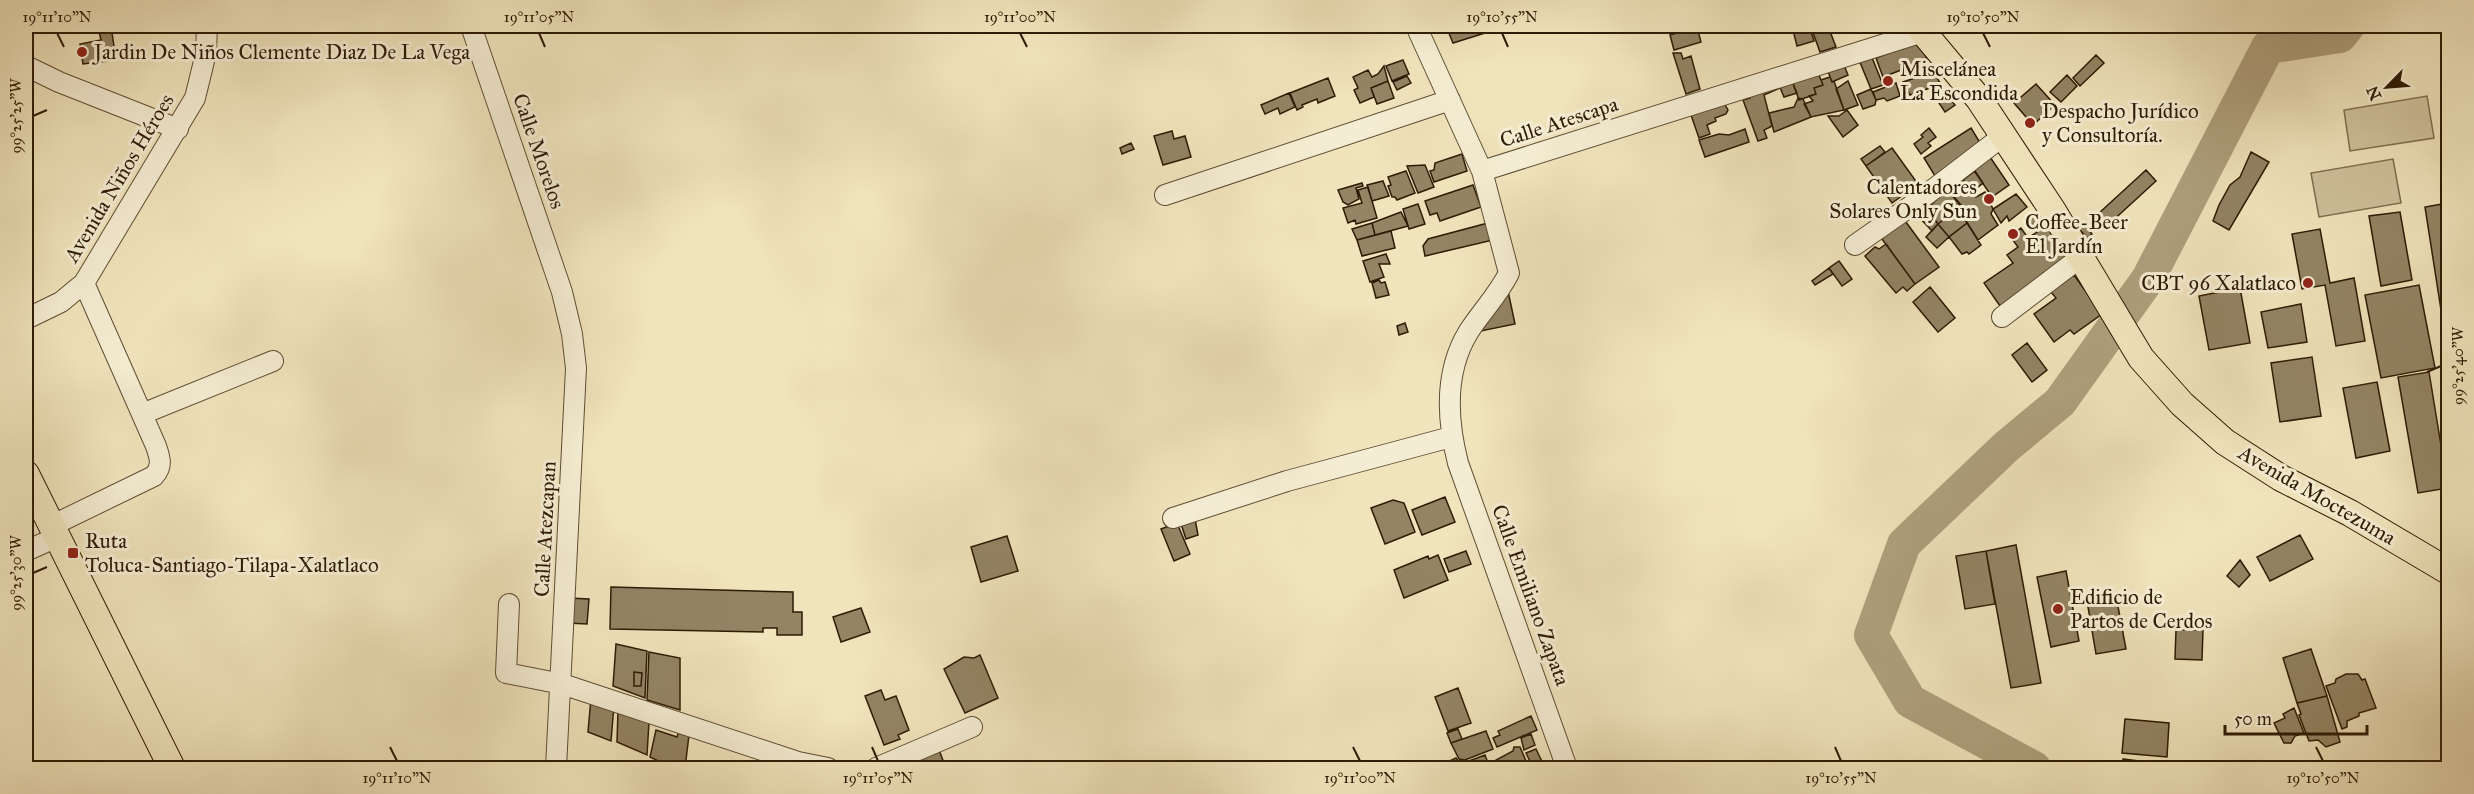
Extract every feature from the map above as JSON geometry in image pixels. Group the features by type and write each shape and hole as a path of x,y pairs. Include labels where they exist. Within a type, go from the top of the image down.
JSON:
{"main road":[{"name":"Avenida Moctezuma","path":"1920,29 1979,99 2080,257 2141,358 2182,404 2225,442 2281,478 2350,513 2448,571"},
{"path":"26,474 172,768"}],"street":[{"name":"Avenida Niños Héroes","path":"54,531 154,476 160,469 160,459 142,414 84,283 195,98 206,53 207,26"},
{"name":"Calle Morelos","path":"471,26 562,292"},
{"path":"1416,26 1482,171"},
{"name":"Calle Atescapa","path":"1451,437 1450,393 1454,361 1468,332 1501,290 1509,273 1482,171 1920,29"},
{"path":"26,66 59,82 178,129"},
{"path":"1165,195 1450,100"},
{"path":"1855,245 1918,201 2003,136"},
{"path":"2002,317 2080,257"},
{"path":"26,319 61,302 84,283"},
{"name":"Calle Atezcapan","path":"556,768 576,379 572,334 562,292"},
{"path":"142,414 273,361"},
{"path":"1173,518 1287,481 1451,437"},
{"name":"Calle Emiliano Zapata","path":"1451,437 1458,463 1567,768"},
{"path":"26,551 54,531"},
{"path":"509,604 506,673 562,684 798,762 828,768"},
{"path":"876,768 972,727"}],"shaded area":[{"path":"2427,96 2434,138 2350,151 2344,110"},
{"path":"2393,159 2401,203 2319,217 2311,173"}],"building":[{"path":"98,26 111,26 116,60 83,64 80,44 101,40"},
{"path":"1446,26 1482,26 1485,33 1453,43"},
{"path":"1809,26 1814,41 1797,46 1793,30"},
{"path":"1828,26 1836,47 1820,52 1811,27"},
{"path":"1697,27 1701,42 1674,50 1670,35"},
{"path":"1920,41 1927,60 1883,77 1876,58"},
{"path":"1673,53 1681,53 1683,59 1691,56 1700,89 1686,94"},
{"path":"1871,55 1883,85 1871,89 1859,60"},
{"path":"2096,55 2104,63 2080,86 2073,78"},
{"path":"1403,60 1409,74 1392,81 1386,66"},
{"path":"1842,60 1848,75 1832,82 1826,66"},
{"path":"1384,66 1388,81 1371,88 1374,97 1360,103 1354,90 1358,88 1353,77 1368,70 1372,77 1378,74"},
{"path":"1817,70 1823,85 1814,88 1816,94 1799,100 1792,81"},
{"path":"1933,72 1941,84 1910,95 1903,82"},
{"path":"2067,75 2077,86 2061,102 2050,92"},
{"path":"1407,76 1411,83 1397,90 1393,82"},
{"path":"1830,77 1832,82 1834,81 1844,110 1811,117 1804,104 1813,101 1809,96 1816,94 1814,88 1823,85 1821,80"},
{"path":"1328,78 1335,96 1318,103 1317,99 1302,105 1303,107 1297,110 1290,93"},
{"path":"1388,81 1394,98 1377,104 1371,88"},
{"path":"1792,81 1797,93 1784,97 1779,85"},
{"path":"1848,81 1858,105 1844,110 1836,89"},
{"path":"1896,83 1900,96 1887,101 1884,98 1876,100 1873,92"},
{"path":"2036,84 2055,105 2033,125 2014,103"},
{"path":"1779,86 1780,88 1764,95 1772,126 1764,130 1767,138 1758,141 1743,100 1750,98 1748,92"},
{"path":"1871,89 1876,100 1875,105 1863,109 1857,95"},
{"path":"1945,91 1955,105 1945,112 1935,97"},
{"path":"1289,93 1295,107 1280,114 1278,108 1265,114 1261,105"},
{"path":"1798,98 1803,99 1811,117 1774,132 1769,113 1794,107"},
{"path":"1724,103 1728,110 1726,114 1715,118 1716,121 1707,125 1710,134 1699,138 1691,115"},
{"path":"1847,110 1858,125 1843,137 1828,116 1839,116"},
{"path":"1929,128 1936,137 1928,143 1931,146 1921,154 1914,144"},
{"path":"1971,128 1982,146 1935,176 1924,158"},
{"path":"1745,129 1749,142 1705,157 1699,140 1719,134 1729,135"},
{"path":"1172,131 1174,139 1185,136 1191,157 1163,165 1154,136"},
{"path":"1131,143 1134,149 1122,154 1120,148"},
{"path":"1880,146 1885,152 1866,166 1861,159"},
{"path":"1892,148 1918,184 1892,203 1866,166"},
{"path":"2251,152 2269,162 2229,230 2213,221 2230,185 2240,177"},
{"path":"1462,154 1467,171 1434,182 1430,171 1434,170 1435,163"},
{"path":"1988,154 2009,185 1992,197 1971,166"},
{"path":"1425,165 1434,187 1418,193 1407,166"},
{"path":"2146,170 2156,181 2108,225 2098,214"},
{"path":"1406,171 1415,193 1397,200 1392,197 1388,177"},
{"path":"1975,171 1983,183 1972,192 1963,180"},
{"path":"1961,177 1976,197 1985,192 1993,209 1991,214 1998,225 1978,240 1963,216 1967,214 1947,189"},
{"path":"1383,181 1389,196 1372,201 1367,185"},
{"path":"1362,183 1363,186 1356,188 1359,199 1348,205 1343,202 1338,190"},
{"path":"1473,185 1481,207 1440,221 1437,213 1430,215 1425,201"},
{"path":"1368,187 1377,218 1356,224 1355,220 1348,223 1343,208 1362,203 1358,190"},
{"path":"1947,189 1961,205 1938,224 1927,209"},
{"path":"2016,194 2027,207 2009,221 2007,216 2001,223 1993,209"},
{"path":"2448,203 2448,342 2446,342 2425,207"},
{"path":"1418,204 1425,224 1409,229 1403,209"},
{"path":"1961,205 1967,214 1963,216 1967,223 1949,237 1938,224"},
{"path":"1927,209 1938,224 1932,231 1918,216"},
{"path":"1401,212 1408,226 1375,235 1372,223"},
{"path":"2041,212 2072,256 2000,306 1984,283 2013,263 2007,255 2018,247 2010,236 2021,228 2028,238 2037,232 2029,220"},
{"path":"2400,212 2412,280 2381,286 2369,216"},
{"path":"1903,218 1939,267 1915,284 1879,235"},
{"path":"1372,223 1375,235 1357,240 1352,229"},
{"path":"1488,223 1493,240 1425,256 1423,246 1428,239"},
{"path":"1967,223 1981,245 1969,254 1967,252 1962,254 1949,237"},
{"path":"1938,224 1949,237 1937,248 1926,237"},
{"path":"2085,225 2092,234 2087,238 2079,229"},
{"path":"2320,229 2330,283 2354,278 2365,341 2336,346 2325,285 2302,289 2292,234"},
{"path":"1391,231 1395,248 1362,256 1357,240"},
{"path":"1886,244 1915,284 1907,291 1903,287 1896,293 1865,256 1875,247 1879,249"},
{"path":"1386,254 1390,264 1379,264 1384,277 1370,282 1363,261"},
{"path":"1839,261 1852,279 1842,286 1829,268"},
{"path":"1829,268 1833,274 1815,285 1812,281"},
{"path":"2074,275 2102,314 2074,334 2070,330 2054,342 2034,314 2056,298 2051,292"},
{"path":"1379,280 1381,283 1385,282 1389,295 1376,298 1372,283"},
{"path":"2419,285 2435,368 2381,378 2365,295"},
{"path":"1930,287 1955,318 1938,332 1913,302"},
{"path":"2240,288 2250,343 2209,350 2199,296"},
{"path":"1508,291 1515,324 1481,331"},
{"path":"2301,304 2307,342 2268,348 2261,312"},
{"path":"1405,323 1408,332 1399,335 1397,326"},
{"path":"2027,343 2047,370 2032,382 2012,355"},
{"path":"2312,357 2321,416 2280,422 2271,363"},
{"path":"2429,372 2448,488 2418,493 2398,377"},
{"path":"2377,382 2390,451 2356,458 2343,388"},
{"path":"1445,497 1455,522 1422,535 1412,510"},
{"path":"1393,500 1404,503 1415,532 1385,544 1371,508"},
{"path":"1195,519 1198,535 1186,539 1181,524"},
{"path":"1177,523 1190,554 1174,561 1161,529"},
{"path":"2300,535 2313,559 2270,581 2257,557"},
{"path":"1007,536 1018,571 981,582 971,547"},
{"path":"2016,545 2041,683 2011,688 1986,551"},
{"path":"1466,551 1471,564 1449,572 1444,559"},
{"path":"1986,551 1995,604 1965,609 1956,556"},
{"path":"1438,555 1448,580 1404,598 1394,570 1428,556 1429,559"},
{"path":"2240,560 2250,575 2239,587 2227,576"},
{"name":"Edificio de Partos de Cerdos","path":"2066,571 2079,641 2051,647 2037,577"},
{"path":"611,587 793,592 793,612 802,612 802,635 777,635 777,628 763,628 763,632 610,629"},
{"path":"2116,596 2126,649 2096,654 2087,601"},
{"path":"569,598 589,599 587,624 568,623"},
{"path":"861,608 870,632 841,642 833,617"},
{"path":"2176,630 2203,630 2202,660 2175,659"},
{"path":"616,644 647,651 645,698 613,686"},
{"path":"2311,649 2327,696 2297,703 2283,658"},
{"path":"649,652 680,658 680,710 647,700"},
{"path":"980,655 998,698 965,713 944,669 964,657 974,658"},
{"path":"634,672 642,673 641,686 634,686"},
{"path":"2346,674 2358,674 2362,680 2365,679 2376,708 2359,713 2359,716 2347,721 2347,727 2342,729 2326,686 2335,683 2336,679"},
{"path":"1458,688 1471,723 1448,731 1435,697"},
{"path":"881,690 885,700 896,696 909,730 898,735 900,739 884,745 865,696"},
{"path":"2327,696 2340,742 2326,747 2318,740 2309,741 2297,703"},
{"path":"591,698 614,705 611,741 588,732"},
{"path":"2294,708 2304,733 2295,736 2291,743 2284,743 2274,723 2285,718 2283,714"},
{"path":"618,711 649,722 647,755 617,742"},
{"path":"1531,716 1537,730 1497,747 1493,738 1500,735 1498,731"},
{"path":"2125,719 2169,723 2167,757 2122,753"},
{"path":"1458,729 1462,739 1451,743 1447,733"},
{"path":"656,730 677,737 679,731 689,735 685,768 673,768 650,757"},
{"path":"1486,731 1493,749 1465,760 1459,759 1451,743"},
{"path":"1531,734 1535,745 1524,750 1521,738"},
{"path":"1514,747 1520,747 1529,768 1500,768 1496,760 1513,751"},
{"path":"1536,749 1545,768 1533,768 1526,753"},
{"path":"939,750 946,768 910,768 907,762"},
{"path":"1485,755 1490,768 1463,768 1461,764"},
{"path":"1456,758 1463,768 1442,768 1441,765"},
{"path":"2123,759 2163,764 2163,768 2123,768"}],"waterway":[{"path":"2034,768 1910,701 1871,635 1904,544 2007,446 2060,402 2148,279 2268,47 2340,36 2348,26"}],"place":[{"name":"Jardin De Niños Clemente Diaz De La Vega","path":"82,52"},
{"name":"Miscelánea La Escondida","path":"1888,81"},
{"name":"Despacho Jurídico y Consultoría.","path":"2030,123"},
{"name":"Calentadores Solares Only Sun","path":"1989,199"},
{"name":"Coffee-Beer El Jardín","path":"2013,234"},
{"name":"CBT 96 Xalatlaco","path":"2308,283"},
{"name":"Ruta Toluca-Santiago-Tilapa-Xalatlaco","path":"73,553"},
{"name":"Edificio de Partos de Cerdos","path":"2058,609"}]}
